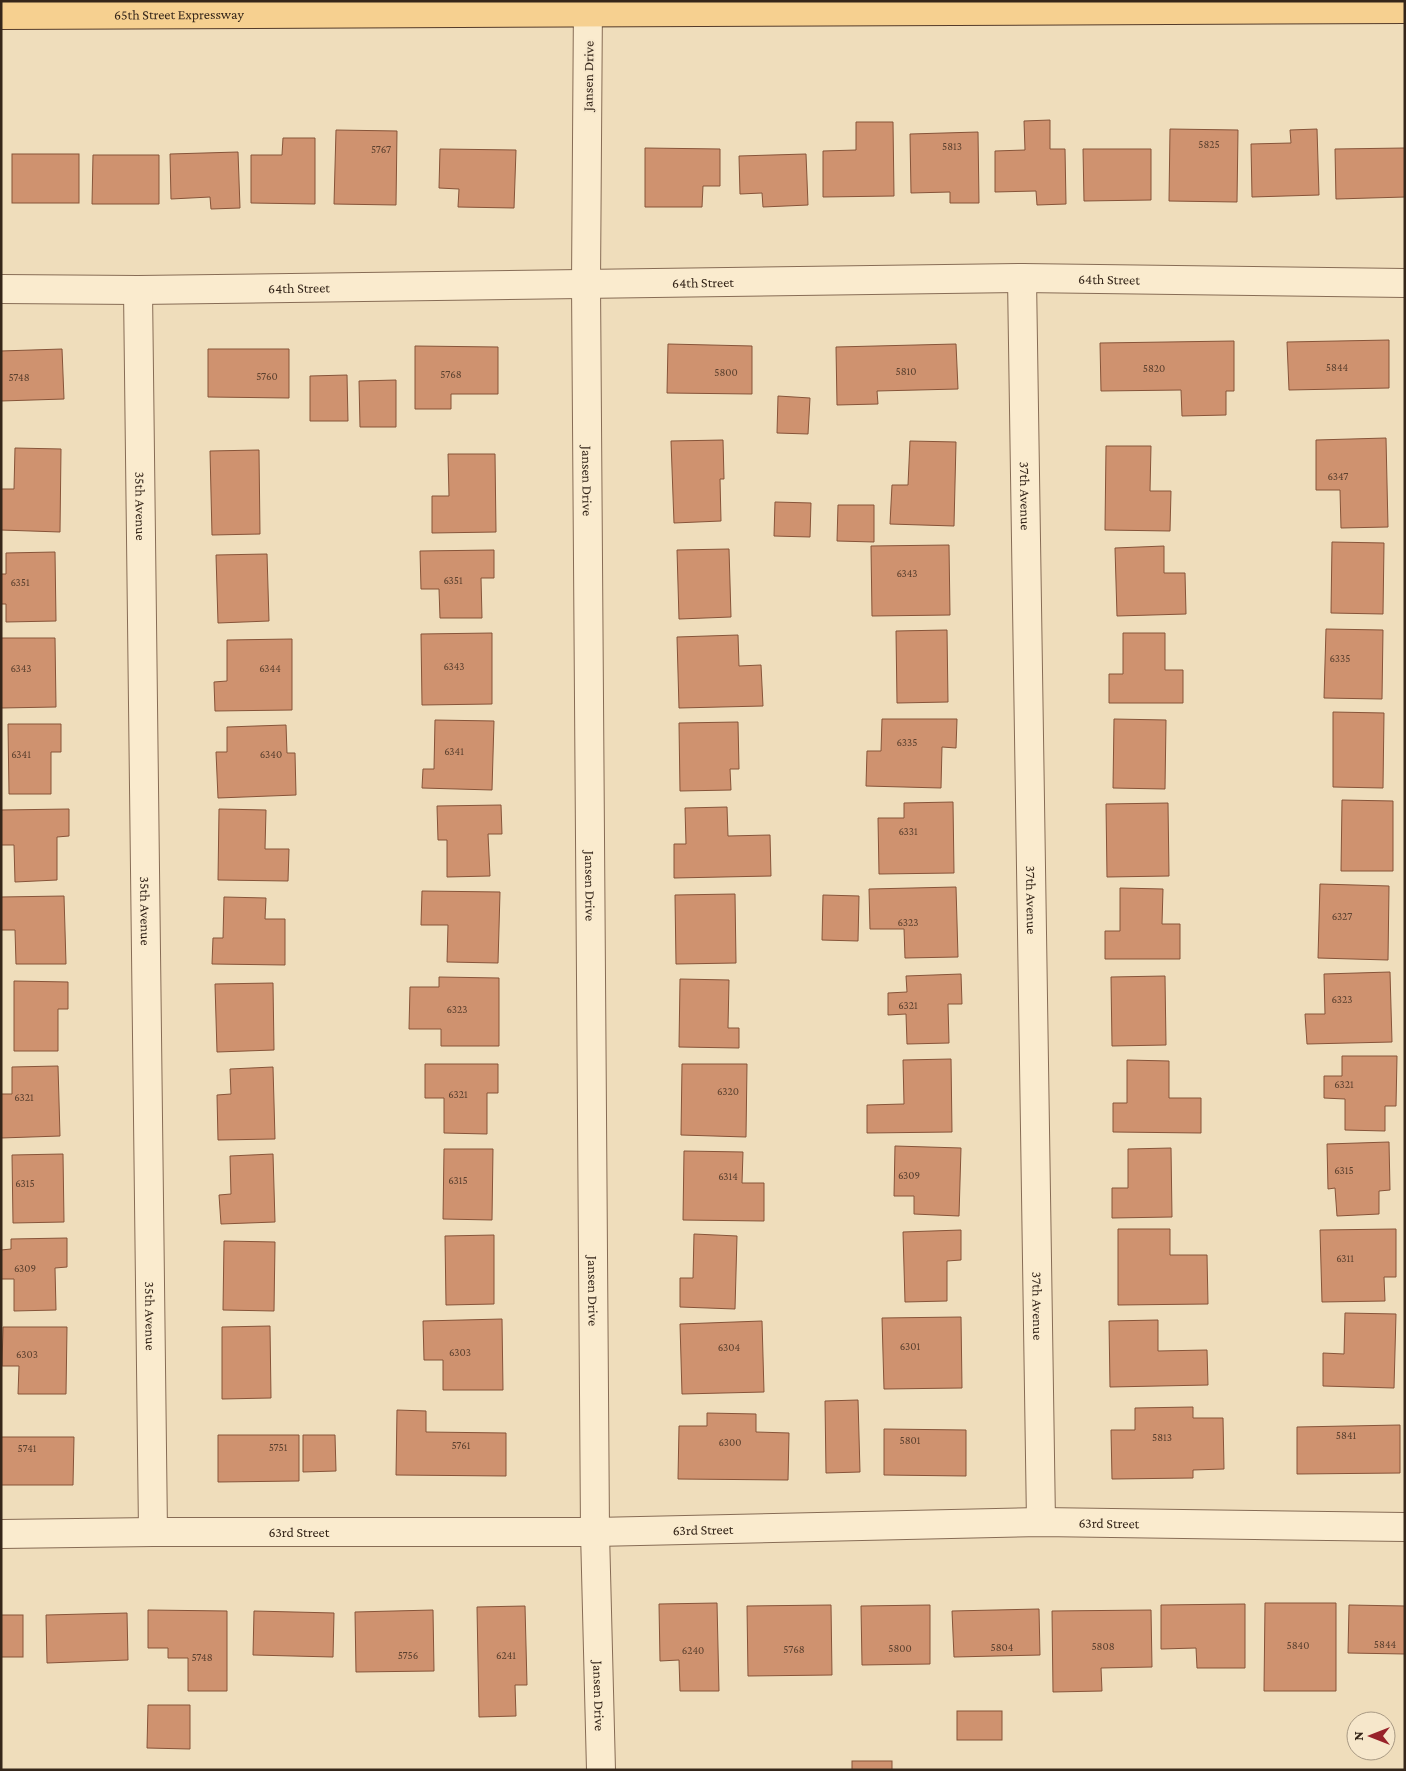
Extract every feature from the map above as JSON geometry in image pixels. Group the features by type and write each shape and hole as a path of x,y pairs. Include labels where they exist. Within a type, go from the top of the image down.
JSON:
{"main road":[{"name":"65th Street Expressway","path":"1,15 588,6 1405,10"}],"street":[{"name":"Jansen Drive","path":"588,6 586,284 595,1532 601,1770"},
{"name":"64th Street","path":"1,289 138,290 1022,278 1405,282"},
{"name":"37th Avenue","path":"1022,278 1041,1522"},
{"name":"35th Avenue","path":"138,290 153,1532"},
{"name":"63rd Street","path":"1,1534 595,1532 1041,1522 1405,1526"}],"building":[{"path":"1050,120 1050,149 1065,149 1066,204 1037,205 1036,191 995,192 995,151 1025,150 1024,121"},
{"path":"856,122 893,122 894,196 823,197 823,151 856,150"},
{"path":"1170,129 1238,130 1237,202 1169,201"},
{"path":"1317,129 1319,195 1252,197 1251,144 1291,143 1290,130"},
{"path":"336,130 397,131 396,205 334,204"},
{"path":"978,132 979,203 950,203 950,192 911,193 910,134"},
{"path":"283,138 315,138 315,204 251,203 251,155 282,155"},
{"path":"645,148 720,149 720,186 703,186 702,207 645,207"},
{"path":"1405,148 1405,197 1336,199 1335,149"},
{"path":"440,149 516,150 514,208 458,207 459,189 439,188"},
{"path":"1083,149 1151,149 1151,200 1084,201"},
{"path":"238,152 240,208 211,209 210,197 171,199 170,154"},
{"path":"12,154 79,154 79,203 12,203"},
{"path":"806,154 808,205 763,207 762,193 740,194 739,156"},
{"path":"93,155 159,155 159,204 92,204"},
{"path":"1389,340 1389,388 1289,390 1287,342"},
{"path":"1234,341 1234,391 1226,391 1226,415 1182,416 1181,390 1101,391 1100,343"},
{"path":"668,344 752,346 752,394 667,393"},
{"path":"956,344 958,389 877,391 878,404 837,405 836,347"},
{"path":"415,346 498,347 498,394 451,394 451,409 415,409"},
{"path":"62,349 64,399 1,401 1,351"},
{"path":"208,349 289,349 289,398 208,397"},
{"path":"347,375 348,421 310,421 310,376"},
{"path":"396,380 396,427 360,427 359,381"},
{"path":"778,396 810,398 808,434 777,433"},
{"path":"1386,438 1388,527 1341,528 1340,490 1316,490 1316,440"},
{"path":"723,440 724,479 720,479 721,521 674,523 671,441"},
{"path":"910,441 956,442 954,526 890,524 892,485 908,485"},
{"path":"1106,446 1151,446 1150,491 1171,491 1170,531 1105,530"},
{"path":"15,448 61,449 60,532 1,530 1,489 14,489"},
{"path":"259,450 260,534 212,535 210,451"},
{"path":"448,454 495,454 496,532 432,533 432,496 449,496"},
{"path":"775,502 811,503 810,537 774,536"},
{"path":"838,505 874,505 874,542 837,541"},
{"path":"1332,542 1384,543 1383,614 1331,613"},
{"path":"949,545 950,615 872,616 871,546"},
{"path":"1164,546 1164,573 1185,573 1186,614 1117,616 1115,548"},
{"path":"729,549 731,617 679,619 677,550"},
{"path":"494,550 494,578 481,578 482,618 440,618 439,589 421,589 420,551"},
{"path":"55,552 56,621 6,622 6,604 1,604 1,574 6,574 6,553"},
{"path":"267,554 269,621 218,623 216,555"},
{"path":"1326,629 1383,630 1382,699 1324,698"},
{"path":"947,630 948,702 897,703 896,631"},
{"path":"492,633 492,704 422,705 421,634"},
{"path":"1123,633 1165,633 1165,670 1183,670 1183,703 1109,703 1109,674 1123,674"},
{"path":"738,635 739,666 761,665 763,706 679,708 677,637"},
{"path":"1,638 55,638 56,707 1,708"},
{"path":"292,639 292,710 215,711 214,682 227,681 227,640"},
{"path":"1333,712 1384,713 1383,788 1333,787"},
{"path":"882,719 957,719 956,748 942,747 941,788 866,786 867,751 881,751"},
{"path":"1114,719 1166,720 1165,789 1113,788"},
{"path":"435,720 494,721 492,790 422,788 423,769 434,769"},
{"path":"738,722 739,769 730,769 731,790 680,791 679,723"},
{"path":"8,724 61,724 61,752 51,752 51,794 9,794"},
{"path":"286,725 287,753 295,753 296,795 218,798 216,752 227,752 227,727"},
{"path":"1342,800 1393,801 1393,871 1341,871"},
{"path":"953,802 954,873 879,874 878,818 904,818 904,803"},
{"path":"1168,803 1169,876 1107,877 1106,804"},
{"path":"501,805 502,834 488,834 490,876 447,877 447,840 438,840 437,806"},
{"path":"727,807 728,836 770,835 771,876 674,878 674,844 686,844 685,808"},
{"path":"69,809 69,836 57,837 57,880 15,882 14,845 1,845 1,810"},
{"path":"219,809 266,810 265,849 289,849 288,881 218,880"},
{"path":"1320,884 1389,886 1388,960 1318,958"},
{"path":"956,887 958,957 905,958 904,929 870,929 869,889"},
{"path":"1120,888 1163,889 1162,924 1180,924 1180,959 1105,959 1105,931 1120,931"},
{"path":"422,891 500,892 498,963 447,962 448,925 421,925"},
{"path":"735,894 736,963 676,964 675,895"},
{"path":"823,895 859,896 858,941 822,940"},
{"path":"64,896 66,964 16,964 15,930 1,930 1,897"},
{"path":"224,897 266,898 265,919 285,919 285,965 212,964 213,938 223,938"},
{"path":"1390,972 1392,1042 1307,1044 1305,1014 1325,1014 1324,974"},
{"path":"961,974 962,1004 948,1004 949,1043 907,1044 906,1014 888,1015 888,993 907,992 906,976"},
{"path":"1165,976 1166,1045 1112,1046 1111,977"},
{"path":"439,977 499,978 499,1046 441,1046 441,1029 409,1029 410,987 439,987"},
{"path":"680,979 729,980 728,1028 739,1028 739,1048 679,1047"},
{"path":"14,981 68,982 68,1009 58,1009 58,1051 14,1051"},
{"path":"273,983 274,1050 217,1052 215,984"},
{"path":"1342,1056 1397,1056 1396,1106 1385,1106 1385,1131 1345,1130 1345,1099 1324,1098 1324,1076 1342,1076"},
{"path":"951,1059 952,1132 867,1133 867,1105 904,1104 903,1060"},
{"path":"1127,1060 1169,1061 1169,1098 1201,1098 1201,1133 1113,1132 1113,1103 1127,1103"},
{"path":"425,1064 498,1064 498,1093 487,1093 487,1134 444,1133 444,1098 425,1098"},
{"path":"682,1064 747,1064 746,1137 681,1135"},
{"path":"58,1066 60,1136 1,1138 1,1094 12,1094 12,1067"},
{"path":"273,1067 275,1139 218,1140 217,1095 231,1094 230,1069"},
{"path":"1389,1142 1390,1190 1379,1191 1379,1214 1337,1216 1335,1188 1328,1189 1327,1144"},
{"path":"895,1146 961,1148 959,1216 914,1214 914,1196 894,1196"},
{"path":"1171,1148 1172,1217 1112,1218 1112,1188 1128,1188 1128,1149"},
{"path":"444,1149 493,1149 492,1220 443,1219"},
{"path":"684,1151 743,1152 742,1183 764,1183 764,1221 683,1220"},
{"path":"63,1154 64,1222 13,1223 12,1155"},
{"path":"273,1154 275,1222 221,1224 219,1195 231,1194 230,1156"},
{"path":"1118,1229 1170,1229 1170,1255 1207,1255 1208,1304 1118,1305"},
{"path":"1396,1229 1396,1277 1384,1277 1385,1301 1322,1302 1320,1230"},
{"path":"961,1230 961,1260 947,1261 947,1301 905,1302 903,1232"},
{"path":"694,1234 737,1236 735,1309 680,1307 680,1278 693,1278"},
{"path":"494,1235 494,1304 446,1305 445,1236"},
{"path":"67,1238 67,1267 55,1268 56,1310 14,1311 14,1279 1,1279 1,1250 11,1249 11,1239"},
{"path":"224,1241 275,1242 274,1311 223,1310"},
{"path":"1345,1313 1396,1314 1394,1388 1323,1386 1323,1353 1344,1354"},
{"path":"961,1317 962,1388 884,1389 882,1318"},
{"path":"502,1319 503,1390 443,1390 443,1360 424,1360 423,1321"},
{"path":"1158,1320 1158,1351 1207,1350 1208,1385 1110,1387 1109,1321"},
{"path":"762,1321 764,1392 682,1394 680,1324"},
{"path":"270,1326 271,1398 222,1399 222,1327"},
{"path":"3,1327 67,1327 66,1394 18,1394 19,1366 2,1366"},
{"path":"858,1400 860,1472 826,1473 825,1401"},
{"path":"1193,1407 1193,1418 1223,1418 1224,1469 1193,1470 1193,1478 1112,1479 1111,1430 1135,1430 1135,1408"},
{"path":"397,1410 426,1411 426,1432 506,1433 506,1476 396,1475"},
{"path":"707,1413 756,1414 756,1432 789,1433 788,1480 678,1479 679,1426 707,1426"},
{"path":"1400,1425 1400,1473 1297,1474 1297,1427"},
{"path":"884,1429 966,1430 966,1476 884,1475"},
{"path":"218,1435 299,1435 299,1481 218,1482"},
{"path":"303,1435 335,1435 336,1471 303,1472"},
{"path":"1,1437 74,1437 73,1485 1,1485"},
{"path":"717,1603 719,1691 680,1691 679,1660 660,1661 659,1604"},
{"path":"1265,1603 1336,1603 1336,1691 1264,1691"},
{"path":"1245,1604 1245,1668 1197,1668 1196,1648 1161,1649 1161,1605"},
{"path":"831,1605 832,1675 748,1676 747,1606"},
{"path":"930,1605 930,1664 862,1665 861,1606"},
{"path":"1349,1605 1405,1606 1405,1654 1348,1653"},
{"path":"525,1606 527,1685 515,1685 516,1716 479,1717 477,1607"},
{"path":"1039,1609 1040,1655 954,1657 952,1611"},
{"path":"148,1610 227,1611 227,1691 188,1691 188,1658 168,1658 168,1648 148,1648"},
{"path":"433,1610 434,1671 356,1672 355,1612"},
{"path":"1151,1610 1152,1667 1101,1668 1102,1691 1053,1692 1052,1611"},
{"path":"254,1611 334,1613 333,1657 253,1655"},
{"path":"127,1613 128,1660 47,1663 46,1615"},
{"path":"1,1615 23,1615 23,1657 1,1657"},
{"path":"148,1705 190,1705 190,1749 147,1748"},
{"path":"957,1711 1002,1711 1002,1740 957,1740"},
{"path":"852,1761 892,1761 892,1770 852,1770"}]}
